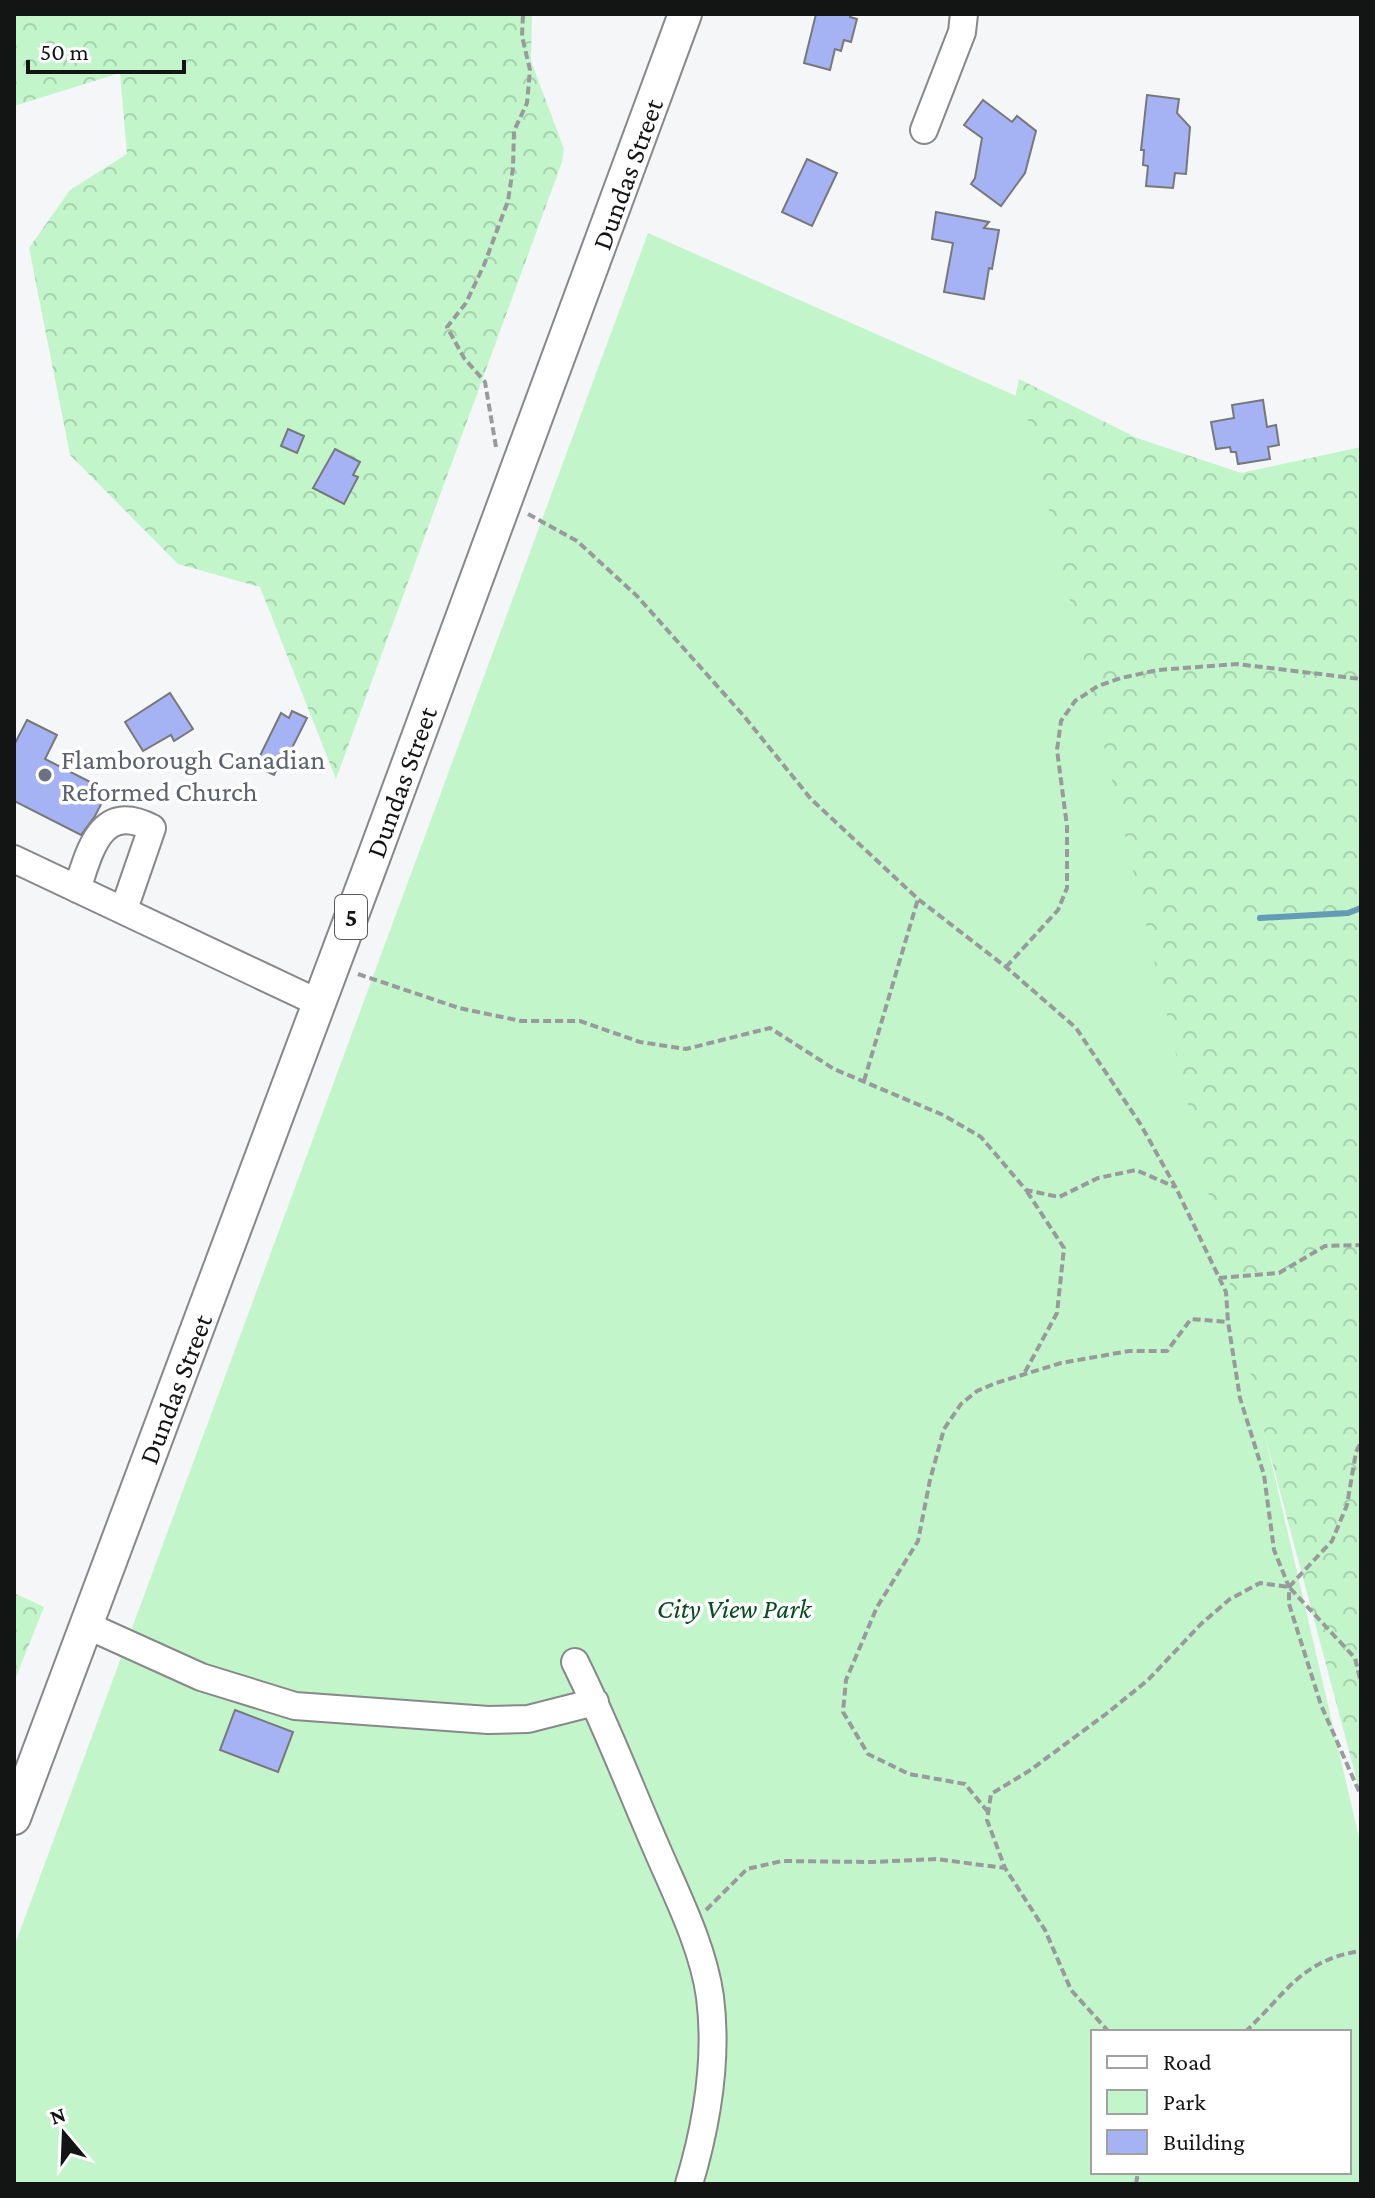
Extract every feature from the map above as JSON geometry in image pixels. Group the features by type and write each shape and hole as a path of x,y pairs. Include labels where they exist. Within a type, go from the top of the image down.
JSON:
{"main road":[{"name":"Dundas Street","path":"14,1818 685,14"}],"lane":[{"path":"924,130 962,32 964,14"},
{"path":"77,889 96,837 107,826 122,820 138,821 152,828 124,909"},
{"path":"14,859 319,1003"},
{"path":"86,1625 201,1677 295,1706 488,1720 528,1719 595,1702"},
{"path":"575,1662 690,1926 710,1996 713,2064 701,2143 689,2184"}],"path":[{"path":"497,456 485,382 464,358 447,327 466,303 508,201 514,131 527,103 530,70 522,36 523,14"},
{"path":"505,501 577,541 637,596 743,715 811,799 918,899 1006,967 1076,1028 1141,1125 1176,1188 1226,1292 1240,1398 1264,1475 1274,1550 1289,1587 1355,1658 1361,1683"},
{"path":"1006,967 1058,910 1067,888 1067,826 1057,750 1061,721 1075,701 1098,686 1158,670 1237,664 1361,679"},
{"path":"864,1081 918,899"},
{"path":"333,966 459,1008 521,1021 580,1021 640,1042 686,1049 770,1028 834,1069 943,1115 981,1137 1026,1190 1064,1248 1057,1313 1025,1372"},
{"path":"1026,1190 1059,1197 1098,1178 1136,1170 1176,1188"},
{"path":"1219,1278 1279,1273 1325,1246 1361,1245"},
{"path":"988,1812 965,1784 909,1774 868,1754 843,1712 846,1680 877,1607 918,1541 944,1429 961,1404 977,1391 1025,1372 1129,1351 1167,1351 1191,1319 1228,1322"},
{"path":"1361,1442 1356,1452 1347,1505 1332,1541 1289,1587 1289,1604 1321,1705 1361,1796"},
{"path":"1107,2030 1071,1990 1045,1930 1005,1868 987,1820 991,1794 1029,1771 1148,1680 1201,1624 1230,1599 1260,1583 1289,1587"},
{"path":"690,1926 747,1869 782,1861 936,1859 1005,1868"},
{"path":"1247,2030 1307,1970 1332,1957 1361,1951"}],"green space":[{"path":"14,14 532,14 531,61 564,149 562,162 336,779 260,587 178,564 70,455 29,248 70,190 127,154 120,73 14,106"},
{"name":"City View Park","path":"648,233 1023,399 1361,1846 1361,2184 14,2184 14,1947"},
{"path":"1019,379 1137,438 1241,473 1361,447 1361,1796 1245,1360 990,522"},
{"path":"14,1593 44,1607 14,1682"}],"building":[{"path":"816,14 851,14 850,17 857,19 851,42 844,40 841,51 835,49 830,70 804,63"},
{"path":"1147,95 1179,99 1177,113 1190,127 1186,174 1175,173 1173,188 1146,186 1148,166 1143,165 1144,150 1141,150"},
{"path":"983,100 1012,122 1017,116 1036,131 1025,173 1001,206 971,184 975,178 982,138 964,125"},
{"path":"807,159 837,173 812,226 782,212"},
{"path":"936,212 989,222 984,228 999,230 984,299 944,292 953,243 932,239"},
{"path":"1263,400 1267,427 1276,425 1279,445 1268,447 1270,459 1238,464 1236,452 1231,452 1230,447 1216,449 1211,422 1234,418 1232,405"},
{"path":"288,429 304,436 297,453 281,446"},
{"path":"335,449 360,462 353,475 358,477 344,504 313,488"},
{"path":"170,693 193,729 174,741 171,735 143,751 125,722"},
{"path":"292,711 307,718 288,756 284,754 274,775 255,766 281,713 289,718"},
{"name":"Flamborough Canadian Reformed Church","path":"27,720 57,735 45,759 108,791 81,835 14,801 14,745"},
{"path":"235,1710 293,1732 278,1772 220,1750"}],"waterway":[{"path":"1260,918 1348,913 1361,908"}],"place":[{"name":"Flamborough Canadian Reformed Church","path":"45,775"}]}
